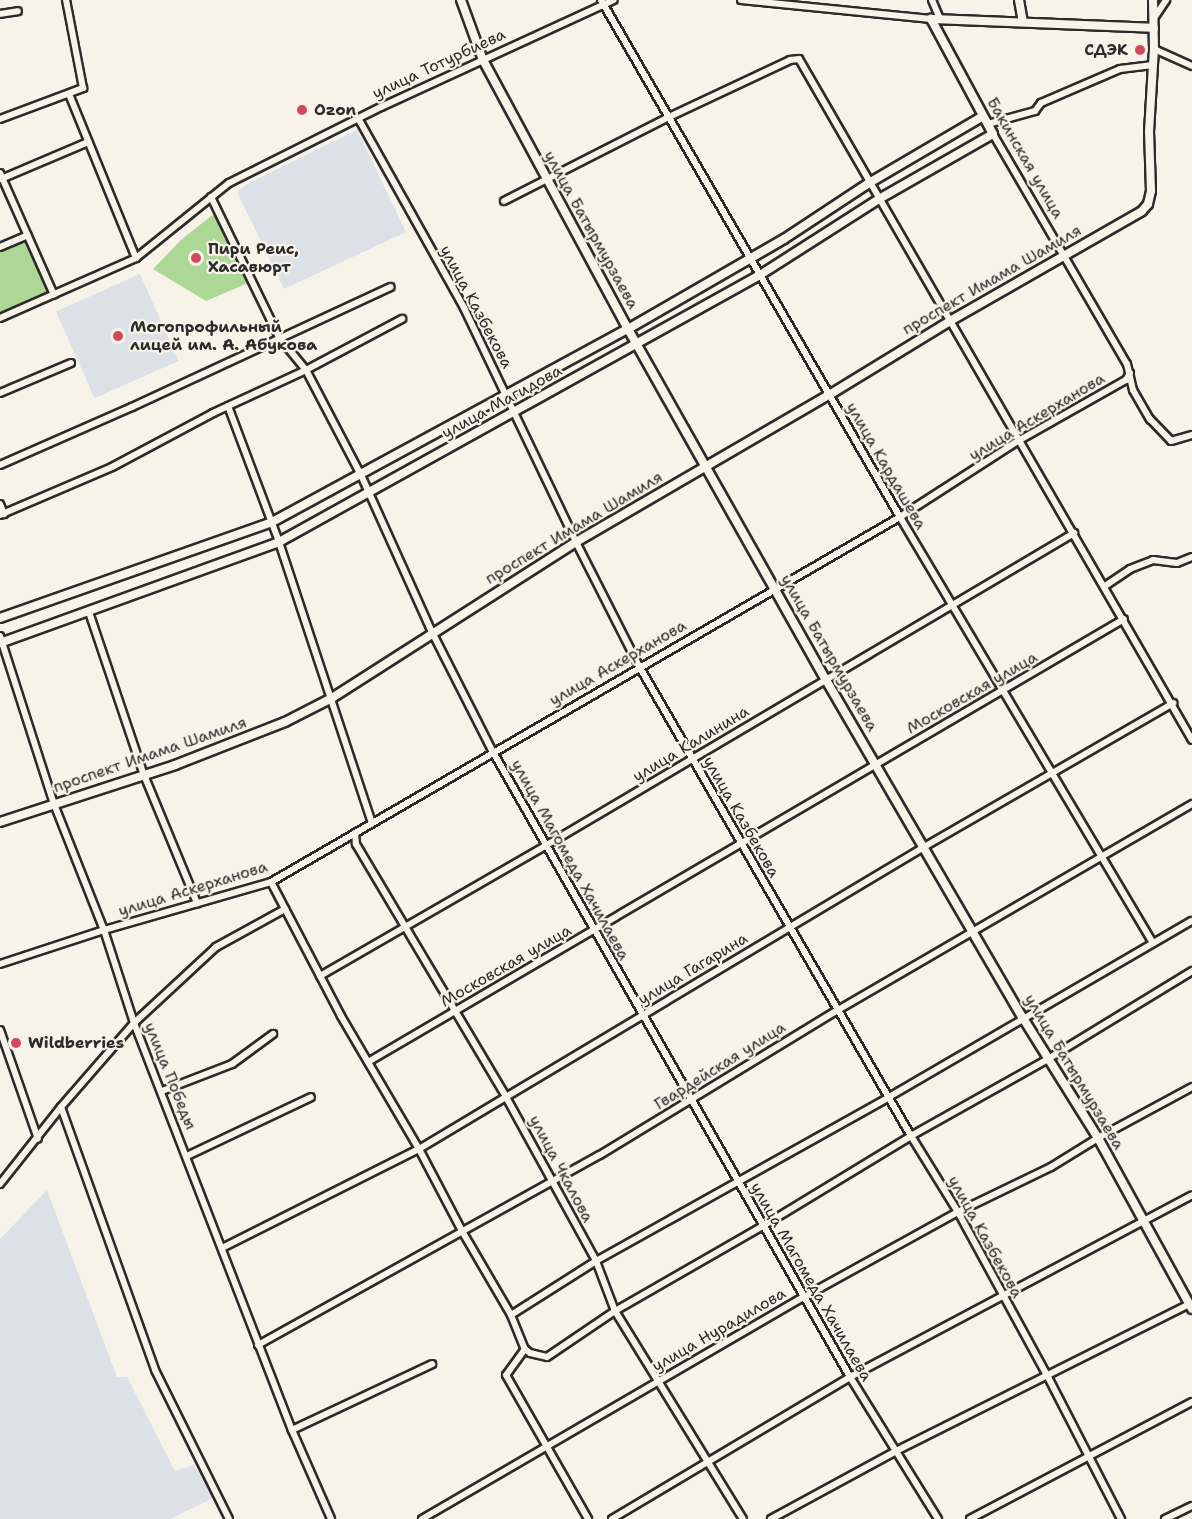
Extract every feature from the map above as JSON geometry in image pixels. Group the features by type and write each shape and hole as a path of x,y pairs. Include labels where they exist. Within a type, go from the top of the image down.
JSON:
{"main road":[{"name":"улица Батырмурзаева","path":"461,0 483,60 545,179 628,329 826,680 1023,1018 1098,1138 1191,1307"},
{"path":"1019,0 1023,22"},
{"path":"1153,0 1153,65"},
{"path":"935,19 1154,23"},
{"name":"Бакинская улица","path":"935,19 993,134"},
{"name":"проспект Имама Шамиля","path":"0,822 144,775 285,722 332,698 576,542 829,395 950,321 1142,211 1148,204 1151,191 1149,132 1153,65"},
{"name":"улица Магидова","path":"0,618 272,522 628,329 750,258 869,183 985,120"},
{"name":"улица Магидова","path":"1,640 89,612 279,543 760,275 879,199 993,134"}],"street":[{"path":"0,119 83,88 66,0"},
{"name":"улица Тотурбиева","path":"0,318 136,258 229,183 358,118 602,2 614,0"},
{"path":"741,0 935,19"},
{"name":"Бакинская улица","path":"932,0 935,19"},
{"path":"1154,23 1166,0"},
{"name":"улица Кардашева","path":"602,2 900,517 1153,943"},
{"path":"0,14 18,10"},
{"path":"1154,49 1192,66"},
{"path":"504,201 669,117 790,60 800,59 869,183 1173,703 1192,740"},
{"name":"улица Магидова","path":"985,120 1035,111 1041,103 1120,69 1153,65"},
{"path":"69,94 136,258"},
{"name":"улица Казбекова","path":"358,118 464,308 576,542 639,666 911,1136 958,1212 1048,1377 1121,1519"},
{"name":"Бакинская улица","path":"993,134 1065,255 1130,373"},
{"path":"54,295 1,177 88,142"},
{"name":"улица Магомеда Хачилаева","path":"211,198 279,337 306,370 361,475 432,632 493,752 850,1377 938,1519"},
{"path":"0,247 27,235"},
{"path":"0,465 132,407 390,287"},
{"path":"0,504 2,514 112,467 402,319"},
{"path":"0,393 71,363"},
{"name":"улица Аскерханова","path":"1130,373 1133,390 1150,419 1171,441 1192,435"},
{"name":"улица Аскерханова","path":"0,964 104,930 271,882 639,666 900,517 1018,441 1126,380 1130,373"},
{"path":"228,406 272,522 372,823"},
{"name":"улица Калинина","path":"320,976 545,846 1074,533"},
{"path":"1104,586 1130,569 1153,560 1177,563 1192,557"},
{"path":"89,612 144,775 197,903"},
{"name":"Московская улица","path":"368,1062 1124,620"},
{"name":"улица Победы","path":"1,640 54,804 104,930 134,1023 258,1345 331,1519"},
{"name":"улица Гагарина","path":"222,1248 419,1149 924,846 1173,703"},
{"name":"Гвардейская улица","path":"258,1345 691,1101 972,930 1103,858 1192,804"},
{"name":"улица Чкалова","path":"355,833 356,844 506,1097 596,1261 615,1311 743,1519"},
{"path":"271,882 320,976 511,1315 525,1349 530,1353 547,1358 615,1311 764,1226 911,1136 1048,1059 1192,971"},
{"path":"0,1184 38,1139 61,1107 134,1023 216,947 285,909"},
{"path":"511,1315 596,1261 889,1097 1192,921"},
{"path":"0,1030 4,1051 38,1139"},
{"path":"162,1091 232,1064 273,1034"},
{"name":"улица Нурадилова","path":"422,1519 804,1297 958,1212 1051,1167 1098,1138 1192,1087"},
{"path":"187,1156 311,1097"},
{"path":"61,1107 155,1370 229,1519"},
{"path":"612,1519 850,1377 1192,1195"},
{"path":"771,1519 896,1451 1191,1307"},
{"path":"525,1349 506,1376 588,1519"},
{"path":"292,1430 432,1364"},
{"path":"970,1519 1192,1402"},
{"path":"1165,1519 1192,1506"}],"shaded area":[{"path":"357,130 406,232 284,289 237,192 247,184"},
{"name":"Могопрофильный лицей им. А. Абукова","path":"140,274 179,361 95,398 56,311"},
{"path":"47,1190 117,1377 127,1377 175,1471 194,1465 213,1498 170,1519 0,1519 0,1239"}],"green space":[{"path":"215,213 248,283 206,301 153,269 182,239"},
{"path":"26,239 49,293 0,315 0,251"}],"place":[{"name":"СДЭК","path":"1140,50"},
{"name":"Ozon","path":"302,110"},
{"name":"Пири Реис, Хасавюрт","path":"196,258"},
{"name":"Могопрофильный лицей им. А. Абукова","path":"118,336"},
{"name":"Wildberries","path":"16,1043"}]}
